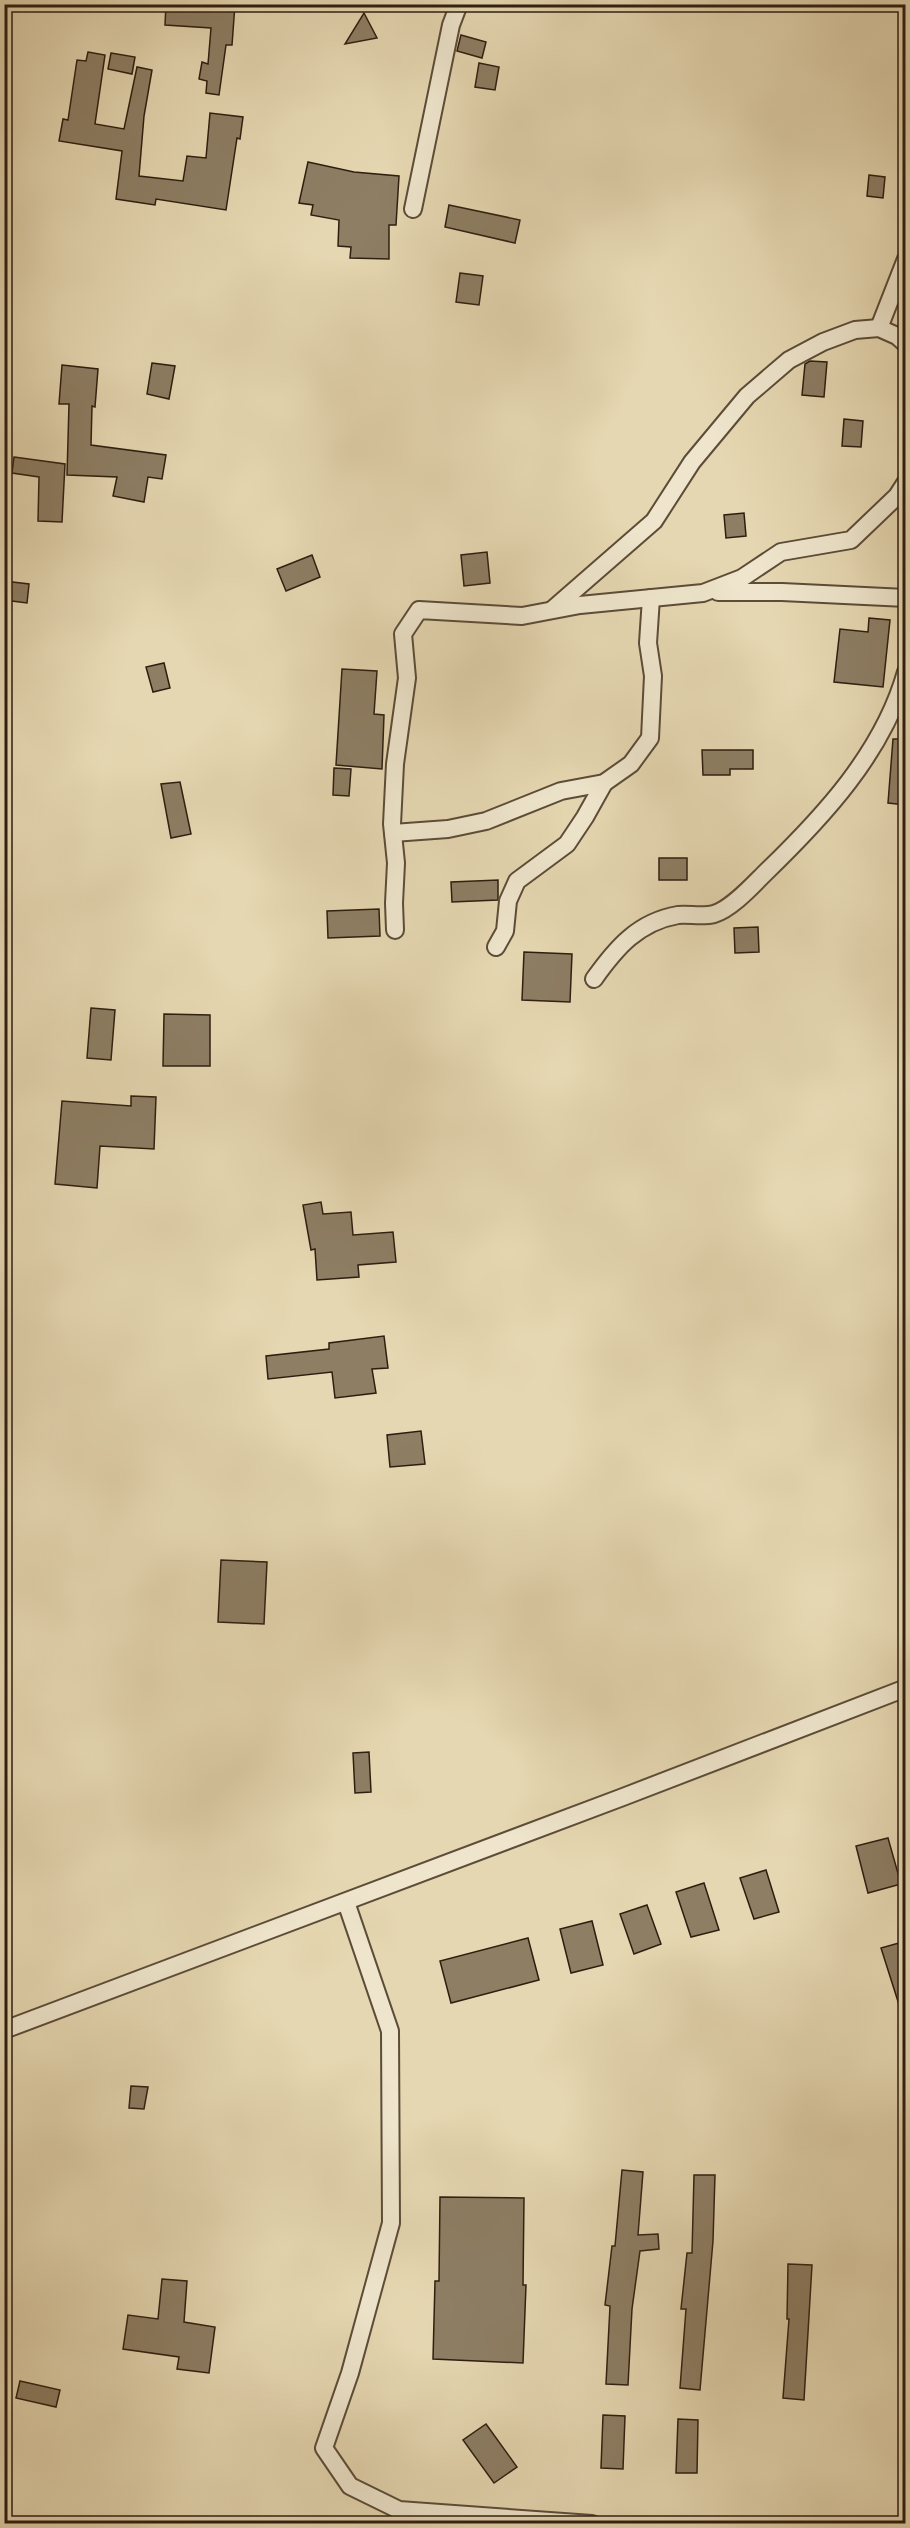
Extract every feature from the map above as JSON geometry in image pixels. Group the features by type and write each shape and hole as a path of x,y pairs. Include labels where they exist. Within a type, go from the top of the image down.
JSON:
{"street":[{"path":"413,209 451,25 459,4"},
{"path":"879,328 906,259"},
{"path":"552,610 654,521 692,462 747,396 789,360 823,342 855,330 879,328 897,336 906,344"},
{"path":"703,593 742,578 781,552 850,540 897,496 906,483"},
{"path":"395,930 396,863 393,833 395,764 407,678 404,634 419,610 522,616 579,605 735,591 906,598"},
{"path":"393,833 448,829 486,821 561,791 604,783 631,764 650,738 653,676 648,643 651,598"},
{"path":"594,979 622,944 645,925 678,915 715,914 742,896 789,850 828,809 871,750 898,698 906,672"},
{"path":"496,947 505,931 508,901 517,881 567,844 604,783"},
{"path":"4,2030 906,1688"},
{"path":"346,1902 390,2031 391,2223 350,2373 324,2448 350,2486 399,2510 592,2523"}],"building":[{"path":"166,4 235,4 232,45 226,45 219,95 206,93 207,81 199,79 202,62 208,64 211,28 165,25"},
{"path":"364,13 377,38 345,44"},
{"path":"461,35 486,42 482,58 457,51"},
{"path":"88,52 105,55 95,124 124,129 137,67 152,70 144,116 139,176 183,181 187,156 206,158 210,113 243,117 240,139 237,138 226,210 156,199 155,205 116,199 122,151 59,141 63,119 68,120 77,60 86,61"},
{"path":"111,53 135,57 132,74 108,69"},
{"path":"479,63 499,67 495,90 475,87"},
{"path":"308,162 354,172 399,176 396,225 389,225 389,259 350,258 351,247 338,246 339,220 311,215 313,205 299,203"},
{"path":"869,175 885,177 883,198 867,196"},
{"path":"449,205 520,220 515,243 445,227"},
{"path":"460,273 483,276 479,305 456,302"},
{"path":"810,361 827,362 824,397 802,395 805,364"},
{"path":"152,363 175,366 169,399 147,394"},
{"path":"62,365 98,369 95,407 92,406 91,445 166,455 162,479 148,477 144,502 113,496 117,477 67,475 69,404 59,404"},
{"path":"844,419 863,421 861,447 842,446"},
{"path":"14,457 65,464 62,522 38,521 39,477 12,473"},
{"path":"744,513 746,536 726,538 724,515"},
{"path":"487,552 490,583 464,586 461,555"},
{"path":"312,555 320,577 286,591 277,569"},
{"path":"4,581 29,584 27,603 4,600"},
{"path":"869,618 890,620 883,687 834,682 840,629 868,632"},
{"path":"164,663 170,688 153,692 146,667"},
{"path":"342,669 377,671 374,714 384,715 382,769 336,765"},
{"path":"893,739 906,739 906,805 888,803"},
{"path":"702,750 753,750 753,769 730,769 730,775 703,775"},
{"path":"334,768 351,769 349,796 333,795"},
{"path":"180,782 191,834 171,838 161,784"},
{"path":"659,858 687,858 687,880 659,880"},
{"path":"498,880 498,900 452,902 451,882"},
{"path":"379,909 380,936 328,938 327,911"},
{"path":"758,927 759,952 735,953 734,928"},
{"path":"524,952 572,954 570,1002 522,1000"},
{"path":"91,1008 115,1010 111,1060 87,1058"},
{"path":"164,1014 210,1015 210,1066 163,1066"},
{"path":"131,1096 156,1097 154,1149 100,1146 97,1188 55,1184 62,1101 131,1106"},
{"path":"321,1202 323,1214 351,1212 353,1235 393,1232 396,1262 358,1265 359,1277 317,1280 315,1249 311,1250 303,1205"},
{"path":"384,1336 388,1368 372,1369 376,1393 335,1398 332,1372 268,1379 266,1356 329,1349 329,1343"},
{"path":"421,1431 425,1464 390,1467 387,1435"},
{"path":"221,1560 267,1562 264,1624 218,1622"},
{"path":"369,1752 371,1792 355,1793 353,1753"},
{"path":"888,1838 901,1884 868,1893 856,1846"},
{"path":"766,1870 779,1912 754,1919 740,1878"},
{"path":"704,1883 719,1930 691,1937 676,1892"},
{"path":"647,1905 661,1944 634,1954 620,1914"},
{"path":"592,1921 603,1965 571,1973 560,1929"},
{"path":"528,1938 539,1980 451,2003 440,1961"},
{"path":"906,1941 906,2013 902,2014 881,1948"},
{"path":"131,2086 148,2087 144,2109 129,2108"},
{"path":"622,2170 643,2172 638,2235 658,2234 659,2249 640,2251 632,2309 628,2385 606,2384 610,2306 605,2305 612,2246 615,2246"},
{"path":"694,2175 715,2175 713,2241 700,2390 680,2388 686,2309 681,2309 687,2253 692,2253"},
{"path":"440,2197 524,2198 523,2285 526,2285 523,2363 433,2359 435,2281 439,2281"},
{"path":"788,2264 812,2265 804,2400 783,2398 789,2319 787,2319"},
{"path":"162,2279 187,2281 184,2322 215,2327 209,2373 177,2369 179,2357 123,2349 128,2315 158,2319"},
{"path":"20,2381 60,2390 56,2407 16,2398"},
{"path":"603,2415 625,2416 623,2469 601,2468"},
{"path":"678,2419 698,2420 697,2473 676,2473"},
{"path":"486,2424 517,2467 494,2483 463,2440"}]}
